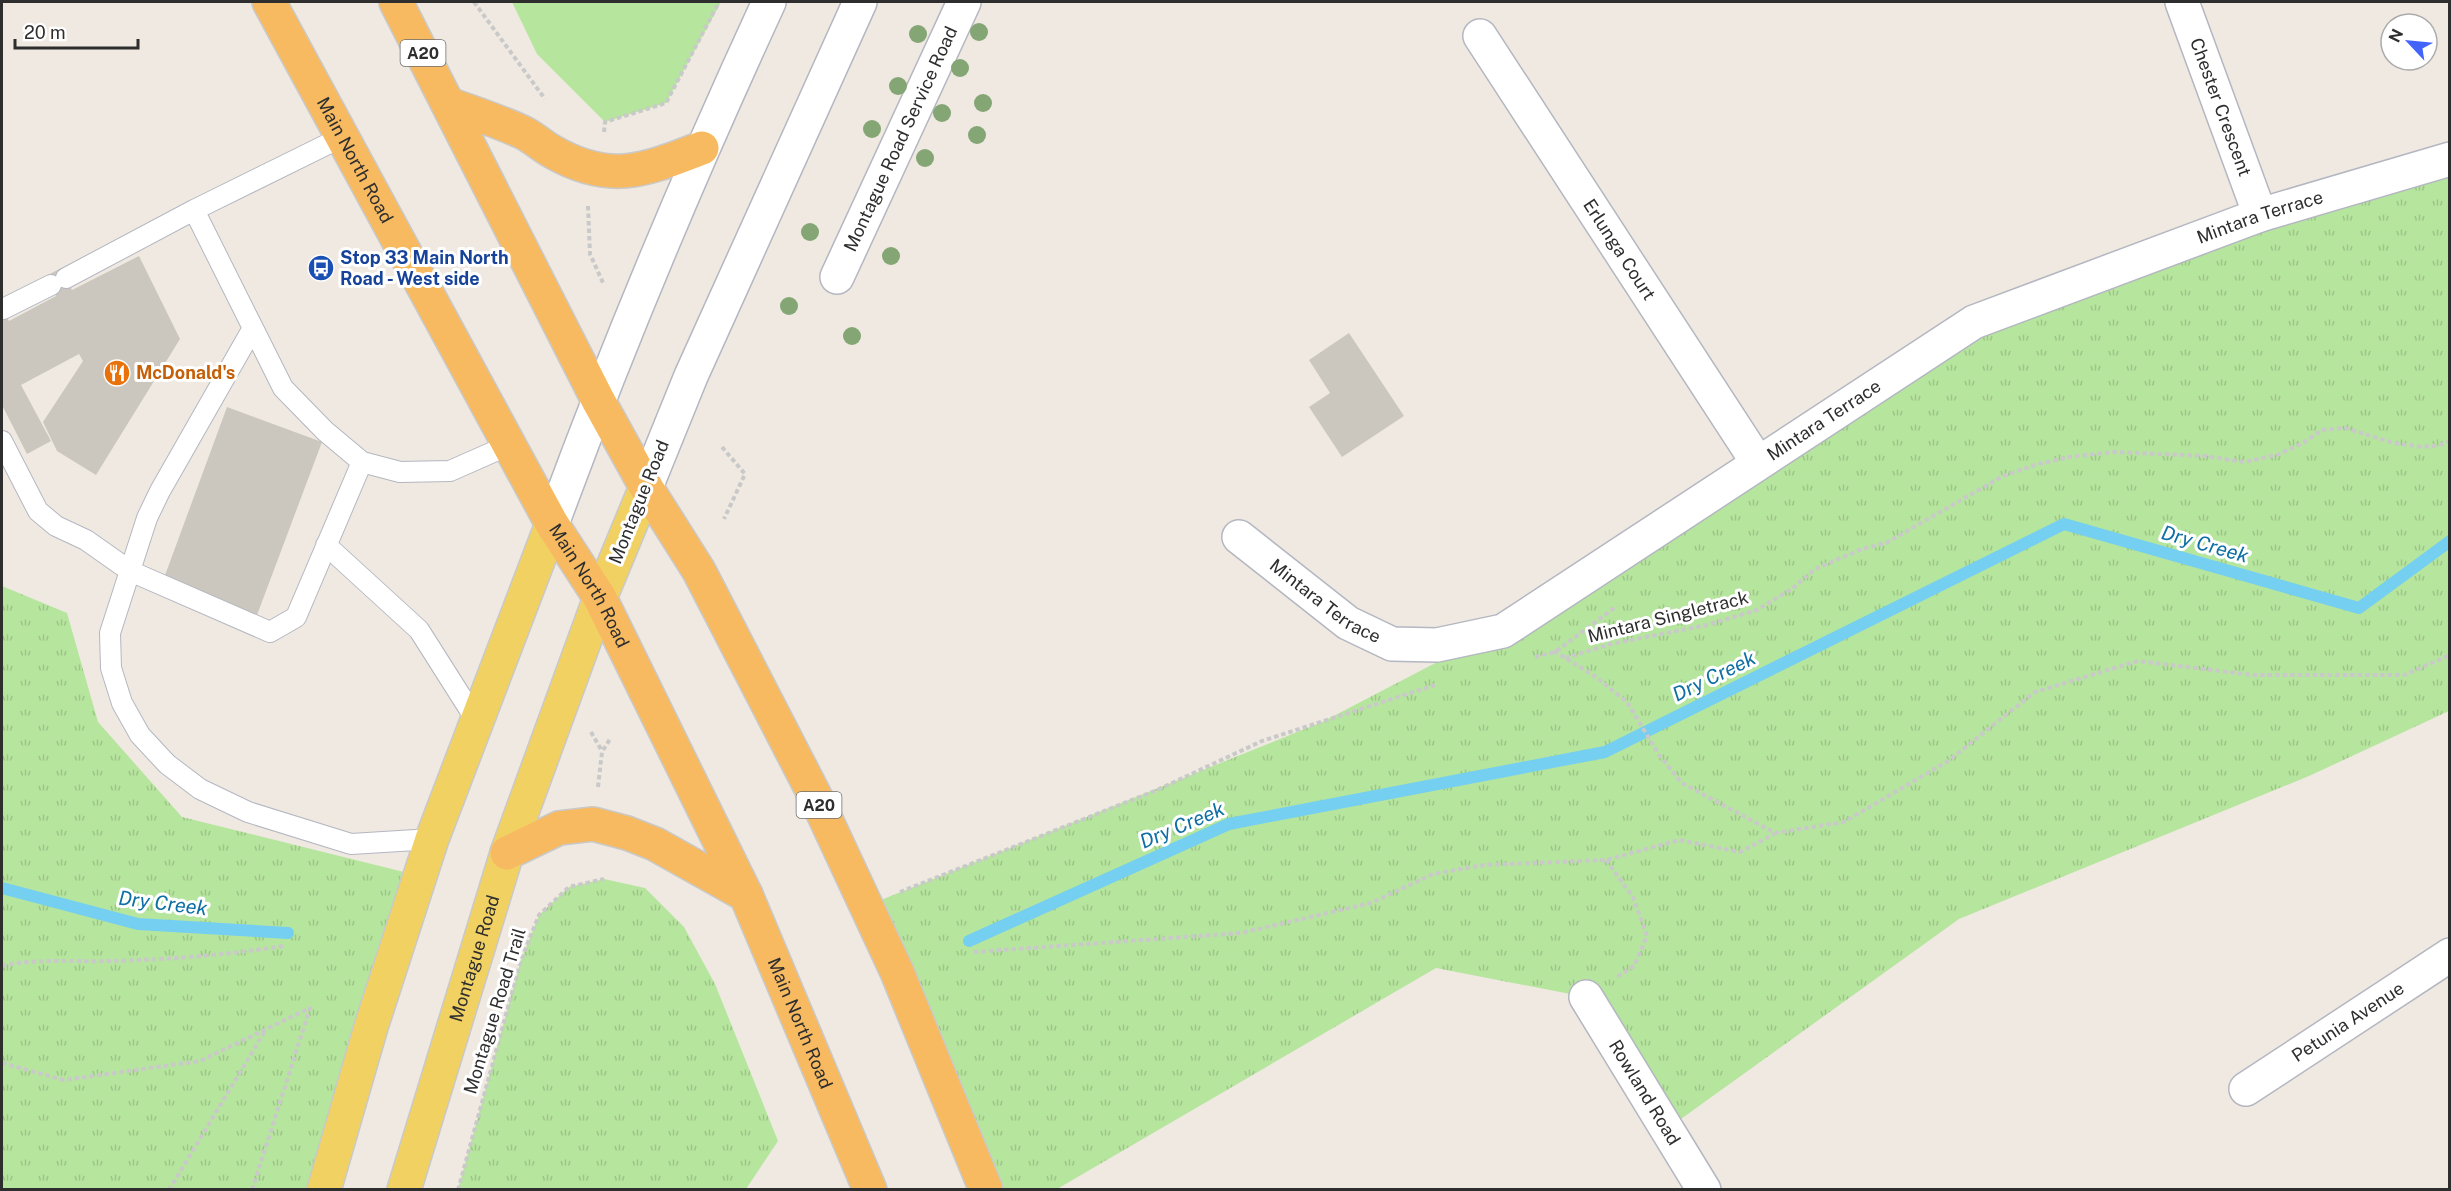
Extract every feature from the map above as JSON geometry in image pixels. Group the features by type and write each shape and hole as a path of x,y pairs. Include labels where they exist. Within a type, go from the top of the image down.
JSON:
{"highway":[{"name":"Main North Road","path":"269,2 552,524 600,598 746,895 870,1190"},
{"name":"A20","path":"396,2 598,400 646,487 699,571 815,796 902,983 986,1190"},
{"path":"448,104 523,132 554,152 597,170 615,172 637,170 702,148"},
{"path":"507,853 559,828 593,824 627,833 655,844 746,895"}],"main road":[{"name":"Montague Road","path":"404,1190 507,853 600,598 646,487"},
{"path":"324,1190 371,1027 432,839 552,524"}],"street":[{"path":"552,524 598,400 702,148 769,2"},
{"name":"Montague Road","path":"646,487 691,376 860,2"},
{"name":"Montague Road Service Road","path":"837,277 964,2"},
{"name":"Chester Crescent","path":"2182,2 2260,215"},
{"name":"Erlunga Court","path":"1480,36 1758,463"},
{"name":"Mintara Terrace","path":"1239,537 1307,593 1348,623 1392,644 1437,645 1503,631 1974,322 2260,215 2450,159"},
{"name":"Petunia Avenue","path":"2246,1089 2450,955"},
{"name":"Rowland Road","path":"1586,997 1704,1190"}],"lane":[{"path":"3,309 194,210 342,137"},
{"path":"194,210 283,388 325,431 362,462 400,472 450,471 509,445"},
{"path":"253,328 160,491 147,519 110,633 111,668 122,703 140,735 167,764 200,789 248,812 351,844 432,839"},
{"path":"2,441 38,511 56,526 86,540 130,571 270,632 296,617 362,462"},
{"path":"326,545 419,630 471,712 475,723"}],"path":[{"path":"474,2 549,104"},
{"path":"603,138 605,122 666,103 719,2"},
{"path":"588,202 590,254 605,289"},
{"name":"Mintara Singletrack","path":"1564,658 1611,644 1707,625 1757,610 1793,588 1815,569 1862,549 1886,543 2003,476 2035,465 2069,457 2113,452 2205,456 2244,462 2277,455 2303,443 2322,430 2345,428 2394,443 2423,447 2450,441"},
{"path":"722,447 745,474 724,519"},
{"path":"1532,658 1555,652 1620,603"},
{"path":"1518,620 1555,652 1596,677 1627,702 1659,755 1682,783 1775,833"},
{"path":"974,952 1241,933 1371,903 1433,874 1484,865 1606,860 1679,840 1740,852 1775,833 1844,822 1948,761 2035,692 2138,661 2253,675 2404,675 2450,655"},
{"path":"866,906 1157,790 1262,741 1440,684"},
{"path":"591,731 602,752"},
{"path":"597,793 602,752 610,739"},
{"path":"1586,997 1634,966 1647,936 1633,897 1606,860"},
{"name":"Montague Road Trail","path":"458,1190 521,960 539,915 569,887 604,879"},
{"path":"2,966 20,962 110,962 256,951 283,946"},
{"path":"2,1064 64,1080 200,1061 310,1008 252,1190"},
{"path":"169,1190 266,1029"}],"green space":[{"path":"512,2 721,2 666,103 605,122 537,54"},
{"path":"2449,159 2449,711 2309,776 1959,919 1667,1129 1586,997 1436,968 1057,1189 985,1189 866,906 1322,722 1518,620 1974,322"},
{"path":"2,586 67,613 98,722 182,817 420,876 324,1189 2,1189"},
{"path":"604,879 645,888 684,927 715,984 778,1141 746,1189 458,1189 521,960 539,915 569,887"}],"building":[{"name":"McDonald's","path":"139,256 180,339 96,475 57,451 43,422 83,361 79,354 21,385 51,441 27,454 2,405 2,307 9,321 56,296 46,276 61,268 72,290"},
{"path":"1349,333 1404,416 1342,457 1309,407 1330,393 1309,360"},
{"path":"227,407 322,442 257,615 164,578"}],"waterway":[{"name":"Dry Creek","path":"969,941 1229,824 1605,752 2064,524 2359,608 2450,541"},
{"name":"Dry Creek","path":"2,888 138,924 288,933"}],"place":[{"name":"Stop 33 Main North Road - West side","path":"321,268"},
{"name":"McDonald's","path":"117,373"}]}
